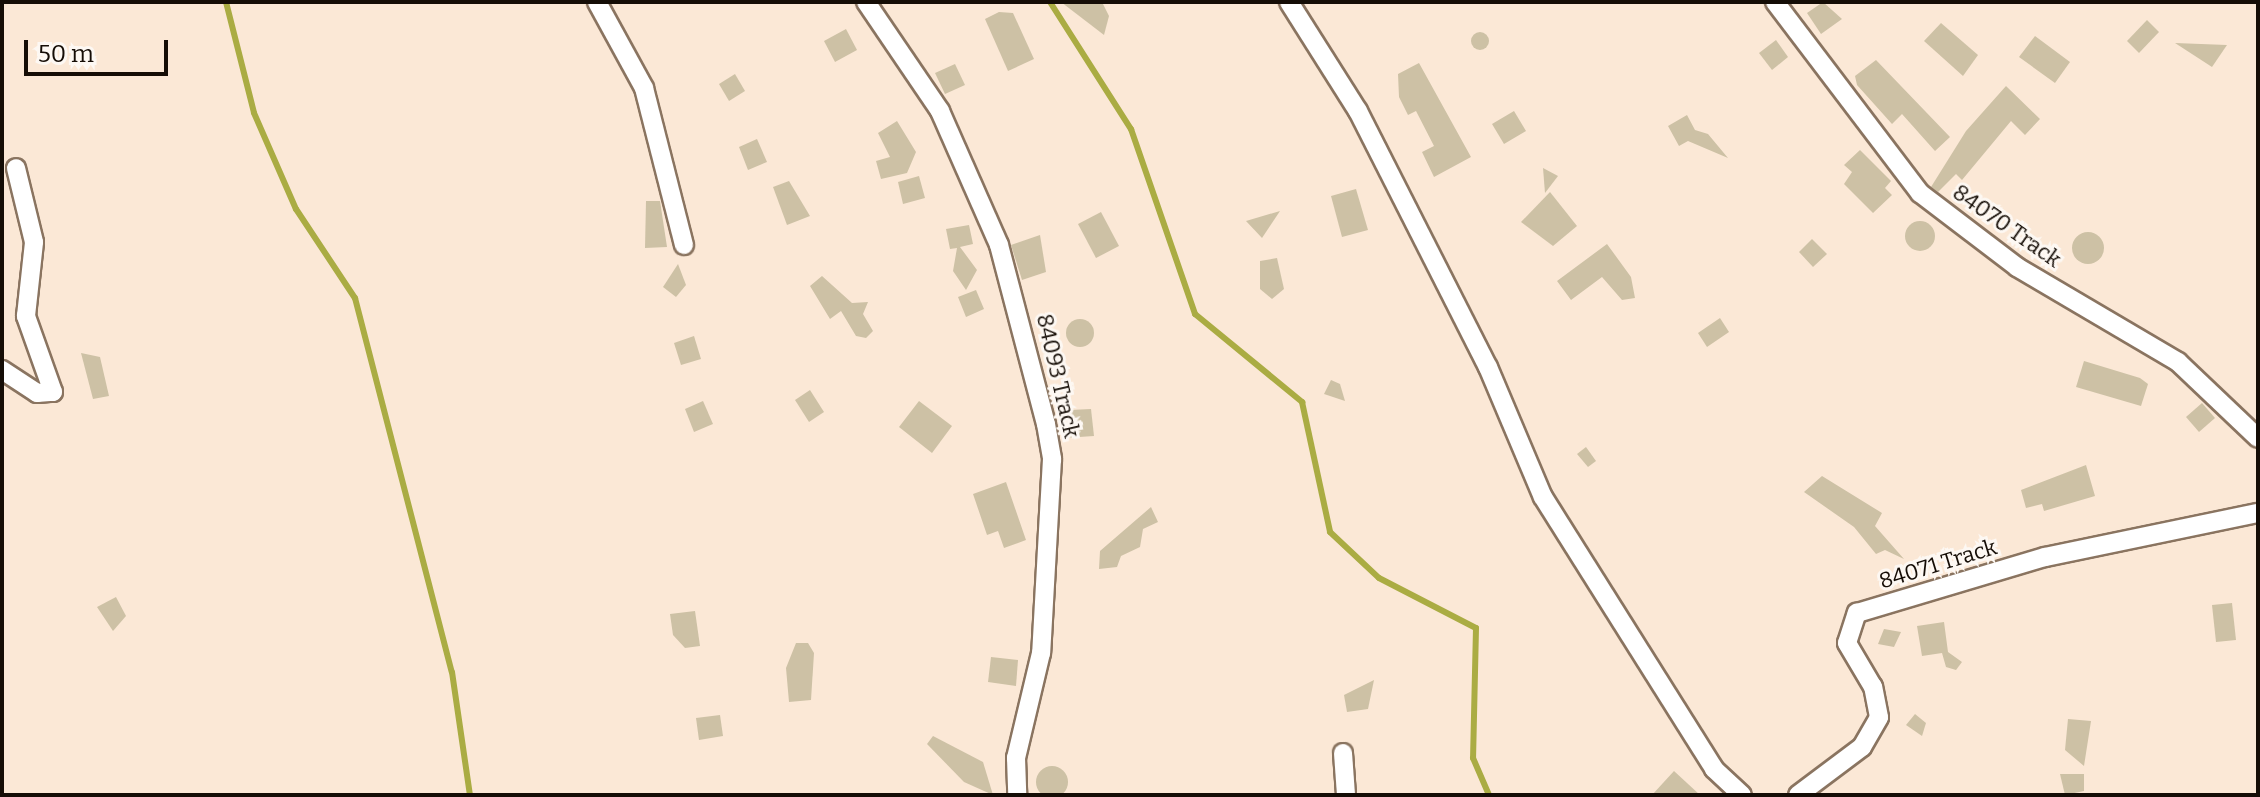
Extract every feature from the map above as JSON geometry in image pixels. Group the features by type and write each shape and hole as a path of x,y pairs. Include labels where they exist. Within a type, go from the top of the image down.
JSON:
{"street":[{"path":"597,2 644,88 684,245"},
{"name":"84093 Track","path":"866,2 940,111 994,232 1046,424 1052,459 1041,653 1016,758 1017,795"},
{"path":"1289,2 1358,111 1488,367 1543,497 1714,769 1742,795"},
{"name":"84070 Track","path":"1775,2 1920,193 2017,267 2178,362 2258,438"},
{"path":"2,370 37,393 53,392 26,316 34,242 16,168"},
{"name":"84071 Track","path":"1798,795 1862,747 1879,717 1873,687 1847,643 1857,613 2045,557 2258,513"},
{"path":"1343,753 1346,795"}],"building":[{"path":"1061,2 1102,2 1109,16 1104,35"},
{"path":"1823,2 1842,19 1821,34 1807,13"},
{"path":"999,12 1013,13 1034,59 1008,71 985,19"},
{"path":"2147,20 2159,32 2139,53 2127,41"},
{"path":"1941,23 1978,55 1963,76 1924,41"},
{"path":"846,29 857,50 835,62 824,41"},
{"path":"1476,32 1484,32 1489,41 1487,48 1476,50 1471,45 1471,37"},
{"path":"2035,36 2070,62 2055,83 2019,57"},
{"path":"1776,40 1788,57 1772,70 1759,53"},
{"path":"2175,43 2227,45 2212,67"},
{"path":"1876,60 1950,137 1935,151 1902,114 1892,124 1857,85 1855,76"},
{"path":"1419,63 1471,157 1434,177 1422,152 1434,146 1416,111 1408,115 1399,97 1398,74"},
{"path":"955,64 965,85 945,94 935,73"},
{"path":"735,74 745,91 729,101 719,84"},
{"path":"2006,86 2040,119 2025,135 2011,121 1962,180 1956,174 1938,192 1931,187 1966,131"},
{"path":"1514,111 1526,131 1504,144 1492,124"},
{"path":"1687,115 1695,130 1708,134 1728,158 1688,141 1679,146 1668,126"},
{"path":"897,121 916,152 907,173 881,179 876,161 890,157 878,133"},
{"path":"757,139 767,162 748,170 739,147"},
{"path":"1860,150 1891,181 1885,188 1892,195 1873,213 1844,184 1852,172 1844,165"},
{"path":"1543,168 1558,176 1545,193"},
{"path":"919,176 925,198 903,204 898,182"},
{"path":"789,181 810,216 787,225 773,187"},
{"path":"1356,189 1368,230 1342,237 1331,196"},
{"path":"1550,192 1577,226 1553,246 1521,222"},
{"path":"646,201 660,201 667,247 645,248"},
{"path":"1280,211 1262,238 1246,221"},
{"path":"1101,212 1119,246 1096,258 1078,224"},
{"path":"1920,221 1931,225 1935,236 1931,247 1920,251 1909,247 1905,236 1909,225"},
{"path":"969,225 973,244 960,247 977,270 966,290 953,271 957,248 950,249 946,229"},
{"path":"2088,232 2099,237 2104,248 2099,259 2088,264 2077,259 2072,248 2077,237"},
{"path":"1040,235 1046,272 1022,280 1011,245"},
{"path":"1812,239 1827,254 1813,267 1799,252"},
{"path":"1607,244 1631,277 1635,298 1622,300 1602,277 1571,300 1557,281"},
{"path":"1277,258 1284,289 1272,299 1260,289 1260,261"},
{"path":"678,264 686,285 676,297 663,287"},
{"path":"822,276 852,303 868,302 863,314 873,331 866,338 856,336 841,311 830,319 810,286"},
{"path":"976,290 984,309 966,317 958,297"},
{"path":"1720,318 1729,332 1707,347 1698,333"},
{"path":"1080,319 1090,323 1094,333 1090,343 1080,347 1070,343 1066,333 1070,323"},
{"path":"694,336 701,359 681,365 674,343"},
{"path":"81,353 100,357 109,396 93,399"},
{"path":"2084,361 2140,378 2148,384 2141,406 2076,387"},
{"path":"1331,380 1340,384 1345,401 1324,394"},
{"path":"810,390 824,412 809,422 795,400"},
{"path":"703,401 713,424 694,432 685,409"},
{"path":"919,401 952,426 932,453 899,427"},
{"path":"2202,403 2215,418 2199,432 2186,417"},
{"path":"1091,409 1094,436 1064,438 1070,410"},
{"path":"1586,447 1596,461 1588,467 1577,454"},
{"path":"2086,465 2095,496 2044,511 2042,504 2026,508 2021,490"},
{"path":"1822,476 1882,513 1875,526 1904,559 1885,550 1876,554 1854,527 1804,492"},
{"path":"1006,482 1026,540 1004,548 998,531 987,535 973,494"},
{"path":"1151,507 1158,522 1143,529 1140,547 1121,556 1117,567 1099,569 1100,551"},
{"path":"116,597 126,616 113,631 97,607"},
{"path":"2232,603 2236,640 2216,642 2212,605"},
{"path":"695,611 700,646 685,648 673,635 670,614"},
{"path":"1944,622 1948,652 1962,662 1956,670 1946,667 1942,653 1922,656 1917,626"},
{"path":"1884,629 1901,632 1894,647 1878,644"},
{"path":"796,643 808,643 814,653 811,700 789,702 786,668"},
{"path":"991,657 1018,660 1016,686 988,682"},
{"path":"1374,680 1368,709 1347,712 1344,695"},
{"path":"1915,714 1926,723 1922,736 1906,725"},
{"path":"720,715 723,736 699,740 696,718"},
{"path":"2068,719 2091,721 2084,766 2065,750"},
{"path":"933,736 983,762 993,795 964,782 927,744"},
{"path":"1052,766 1063,771 1068,782 1063,793 1052,798 1041,793 1036,782 1041,771"},
{"path":"1674,771 1700,795 1652,795"},
{"path":"2060,774 2084,774 2084,791 2065,795"}],"waterway":[{"path":"226,2 254,113 296,209 355,298 452,672 470,795"},
{"path":"1050,2 1131,129 1195,314 1302,402 1330,532 1379,578 1476,628 1473,758 1489,795"}]}
